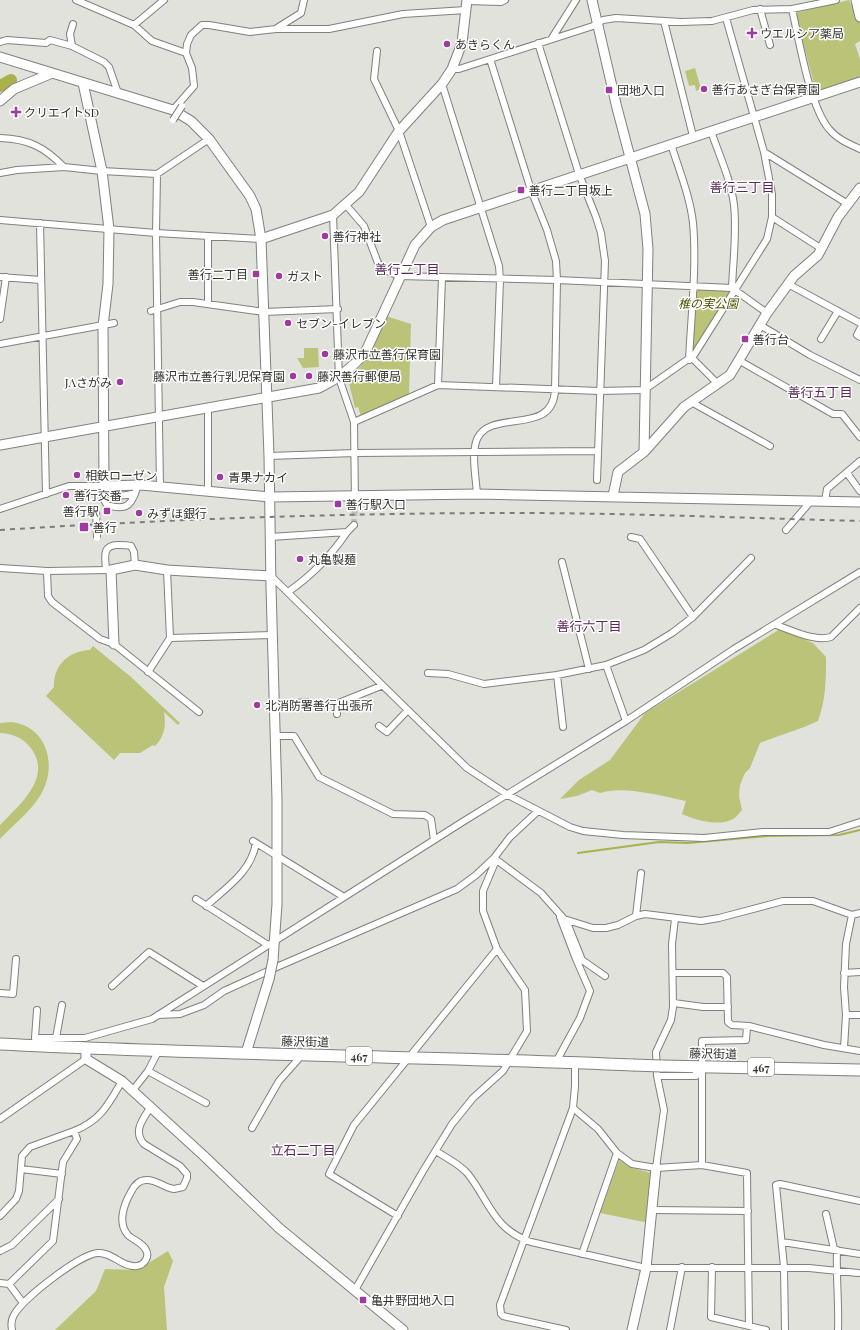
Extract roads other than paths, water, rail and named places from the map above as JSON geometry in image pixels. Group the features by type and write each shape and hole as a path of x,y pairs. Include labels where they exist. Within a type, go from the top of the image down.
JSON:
{"highway":[{"name":"藤沢街道","path":"0,1044 39,1042 86,1054 159,1050 575,1062 633,1065 659,1071 699,1066 860,1070"}],"street":[{"path":"76,0 134,25 152,41 186,53"},
{"path":"276,29 301,13 304,0"},
{"path":"174,114 194,86 194,75 186,53 187,44 191,35 202,25 250,32 276,29 329,29 409,13 467,4 501,2 505,0"},
{"path":"552,38 576,0"},
{"path":"592,0 645,214 648,249 644,390 644,452"},
{"path":"452,69 459,69 593,26 603,20 616,18 694,22 726,18 760,8 792,9 836,0"},
{"path":"856,0 860,17"},
{"path":"134,25 162,1"},
{"path":"0,220 156,233 261,239 333,215 359,192 398,131 442,84 452,69 462,43 467,4"},
{"path":"760,8 770,45"},
{"path":"792,9 814,98 821,118 830,131 840,140 860,149"},
{"path":"354,422 438,385 555,390 644,390 690,359 767,239 772,217 771,188 764,152 726,18"},
{"path":"664,21 693,136"},
{"path":"72,46 70,34 73,24"},
{"path":"0,42 7,40 46,42 50,40 72,46 104,62 109,67 118,93"},
{"path":"538,43 579,174 601,233 605,261 599,391 597,480"},
{"path":"377,51 374,79 398,131 431,227"},
{"path":"0,57 50,74 118,93 191,121 209,139 250,196 256,209 261,239 269,456 277,856 271,943 273,960 269,979 246,1053"},
{"path":"477,494 475,451 477,439 480,434 492,425 528,420 541,414 554,400 555,390 556,261 552,246 531,190 490,59"},
{"path":"0,101 14,89 50,74"},
{"path":"0,445 319,388 340,378 352,368 365,353 414,244 431,227 443,220 693,136 860,82"},
{"path":"83,83 102,171 109,229 108,284 103,326 104,500 107,505 111,506 130,504 136,489"},
{"path":"442,84 499,266 500,280 496,387"},
{"path":"710,131 723,165 734,203 734,289"},
{"path":"0,138 27,141 51,155 64,167"},
{"path":"0,174 17,170 64,167 157,174 209,139"},
{"path":"671,144 688,196 693,224 693,285 690,359"},
{"path":"764,152 848,204"},
{"path":"157,174 156,233 160,487"},
{"path":"613,496 618,472 644,452 677,414 691,402 730,375 740,361 767,313 788,284 822,249 838,217 860,188"},
{"path":"346,205 364,226 378,263 387,271 399,276 693,285 734,289 767,313"},
{"path":"333,215 340,378 354,422 355,501"},
{"path":"772,217 822,249"},
{"path":"40,223 46,494"},
{"path":"208,236 208,304"},
{"path":"0,319 3,277 41,280"},
{"path":"438,385 442,278"},
{"path":"788,284 860,323"},
{"path":"152,311 180,302 208,304 264,312 338,309"},
{"path":"821,339 838,311"},
{"path":"0,344 114,323"},
{"path":"760,325 810,355 860,380"},
{"path":"860,329 857,335 860,337"},
{"path":"690,359 718,384"},
{"path":"740,361 833,414 842,414 860,437"},
{"path":"691,402 770,446"},
{"path":"208,408 208,492"},
{"path":"269,456 475,451 597,451"},
{"path":"824,501 827,489 860,461"},
{"path":"847,473 860,491"},
{"path":"0,509 69,486 136,489 160,487 270,497 355,501 477,494 860,502"},
{"path":"786,530 811,501"},
{"path":"96,511 97,538"},
{"path":"288,592 302,582 332,554 347,532 354,525"},
{"path":"270,537 347,532"},
{"path":"631,537 640,539 693,617"},
{"path":"114,644 108,570 104,553 111,545 131,546 134,552 135,565"},
{"path":"428,673 448,674 484,684 557,675 606,664 644,650 672,633 693,617 751,558"},
{"path":"562,562 589,668"},
{"path":"0,568 47,571 108,570 135,565 166,570 271,576 407,712 467,768 508,795 570,827 583,831 623,835 685,838 776,831 829,832 860,822"},
{"path":"148,672 170,638 166,570"},
{"path":"47,571 48,596 52,602 100,639 114,644 199,712"},
{"path":"37,1010 35,1038 39,1042 56,1038 85,1038 152,1019 626,720 734,649 776,625 860,572"},
{"path":"776,625 805,634 825,638 831,636 860,608"},
{"path":"170,638 272,635"},
{"path":"606,664 626,720"},
{"path":"557,675 563,727"},
{"path":"337,714 336,704 381,686"},
{"path":"275,705 307,702"},
{"path":"380,726 387,732 407,712"},
{"path":"275,736 294,736 319,777 393,814 425,815 431,819 434,840"},
{"path":"355,1290 436,1151 466,1106 503,1071 527,1031 526,996 522,984 506,965 496,949 483,911 482,899 484,885 495,859 510,837 538,811"},
{"path":"206,906 246,869 254,856 255,842 344,897"},
{"path":"495,859 541,894 560,916 566,920 593,928 606,928 618,925 636,916 658,914 675,919 701,921 790,901 813,901 852,915 860,913"},
{"path":"158,1015 180,1014 204,1005 224,991 379,921 443,895 476,875 495,859"},
{"path":"636,916 641,873"},
{"path":"196,899 271,943"},
{"path":"844,1048 846,1015 844,973 846,944 852,915"},
{"path":"556,1062 580,1018 590,991 560,916"},
{"path":"632,1330 646,1268 656,1168 664,1110 656,1052 671,1020 674,1003 672,944 675,919"},
{"path":"566,920 582,960 605,976"},
{"path":"398,1216 329,1174 354,1125 496,949"},
{"path":"112,986 149,952 203,986"},
{"path":"0,993 13,994 16,960"},
{"path":"844,973 860,972"},
{"path":"673,973 723,973 727,977 728,1022 732,1025 747,1026 824,1045 860,1051"},
{"path":"674,1003 703,1007 728,1007"},
{"path":"56,1038 62,1005"},
{"path":"846,1015 860,1015"},
{"path":"702,1165 699,1066 702,1041 746,1040 747,1026"},
{"path":"133,1090 148,1071 159,1050"},
{"path":"0,1119 86,1054 133,1090 150,1108 204,1156 279,1228 404,1330"},
{"path":"252,1128 279,1081 303,1054"},
{"path":"566,1330 501,1314 500,1305 501,1298 573,1108 575,1062"},
{"path":"148,1071 206,1103"},
{"path":"0,1216 16,1199 19,1191 22,1156 30,1147 89,1125 107,1106 122,1081"},
{"path":"12,1330 11,1322 14,1315 23,1303 66,1268 92,1254 108,1254 133,1266 141,1265 146,1259 146,1249 128,1235 123,1226 122,1212 128,1197 136,1184 144,1180 153,1181 174,1189 183,1186 187,1178 184,1169 144,1144 139,1139 138,1131 141,1121 150,1108"},
{"path":"573,1108 598,1129 617,1153 632,1164 656,1168 702,1165 747,1173 749,1325"},
{"path":"9,1284 53,1241 63,1162 77,1139 74,1131"},
{"path":"436,1151 468,1173 496,1220 502,1226 524,1240 646,1268 784,1267 809,1268 858,1274"},
{"path":"582,1254 617,1153"},
{"path":"21,1170 62,1174"},
{"path":"785,1330 784,1267 776,1185 780,1184 860,1201"},
{"path":"0,1251 12,1245 59,1199"},
{"path":"653,1210 748,1210"},
{"path":"826,1214 835,1250 839,1307 838,1330"},
{"path":"782,1242 860,1254"},
{"path":"670,1330 682,1267"},
{"path":"712,1267 711,1317 766,1330"},
{"path":"0,1283 9,1284 23,1303"}],"waterway":[{"path":"0,86 11,80"},
{"path":"578,853 659,842 688,843 768,836 839,835 860,830"}],"tunnel":[{"path":"354,525 355,504"}],"railway":[{"path":"0,530 257,517 450,513 600,514 860,521"}],"place":[{"name":"ウエルシア薬局","path":"752,33"},
{"name":"あきらくん","path":"447,44"},
{"name":"善行あさぎ台保育園","path":"704,89"},
{"name":"団地入口","path":"609,90"},
{"name":"クリエイトSD","path":"16,112"},
{"name":"善行二丁目坂上","path":"521,190"},
{"name":"善行神社","path":"325,236"},
{"name":"善行二丁目","path":"256,274"},
{"name":"ガスト","path":"279,276"},
{"name":"セブン-イレブン","path":"288,323"},
{"name":"善行台","path":"745,339"},
{"name":"藤沢市立善行保育園","path":"325,354"},
{"name":"藤沢市立善行乳児保育園","path":"293,376"},
{"name":"藤沢善行郵便局","path":"309,376"},
{"name":"JAさがみ","path":"120,382"},
{"name":"相鉄ローゼン","path":"77,475"},
{"name":"青果ナカイ","path":"220,477"},
{"name":"善行交番","path":"66,495"},
{"name":"善行駅入口","path":"338,504"},
{"name":"善行駅","path":"107,511"},
{"name":"みずほ銀行","path":"139,513"},
{"name":"善行","path":"84,527"},
{"name":"丸亀製麺","path":"300,559"},
{"name":"北消防署善行出張所","path":"257,705"},
{"name":"亀井野団地入口","path":"363,1300"}],"district":[{"name":"善行三丁目","path":"742,186"},
{"name":"善行二丁目","path":"407,268"},
{"name":"善行五丁目","path":"820,391"},
{"name":"善行六丁目","path":"589,625"},
{"name":"立石二丁目","path":"303,1149"}],"park label":[{"name":"椎の実公園","path":"708,303"}]}
